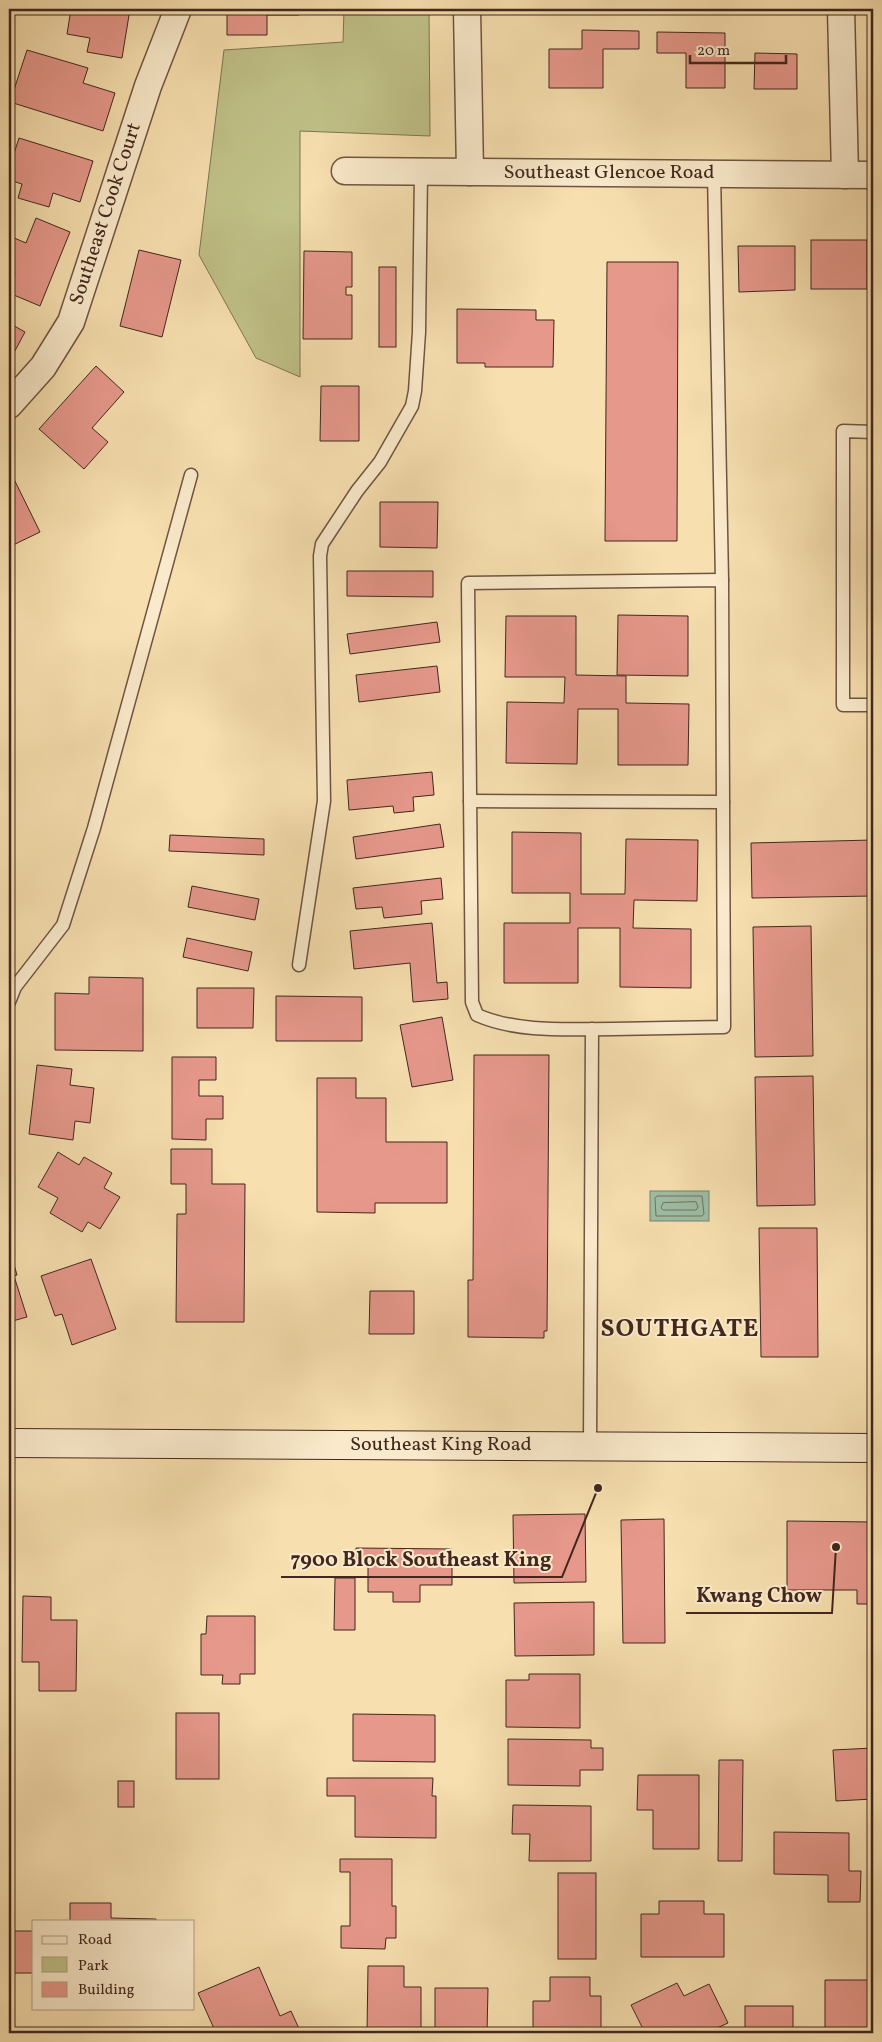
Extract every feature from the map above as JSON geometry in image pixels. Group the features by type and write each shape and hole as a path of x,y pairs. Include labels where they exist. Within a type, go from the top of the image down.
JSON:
{"main road":[{"name":"Southeast King Road","path":"9,1443 873,1448"}],"street":[{"name":"Southeast Cook Court","path":"9,405 43,367 71,322 148,86 178,9"},
{"path":"467,9 470,172"},
{"path":"841,9 846,175"},
{"name":"Southeast Glencoe Road","path":"345,171 873,175"}],"lane":[{"path":"298,965 324,801 321,550 322,544 389,447 412,406 415,391 419,332 421,172"},
{"path":"714,174 722,580 724,1027 557,1029 513,1025 477,1015 472,1002 468,583 722,580"},
{"path":"873,432 843,431 843,705 873,706"},
{"path":"9,1002 16,987 63,925 94,828 191,475"},
{"path":"470,801 723,802"},
{"path":"590,1446 592,1029"}],"green space":[{"path":"344,9 429,9 430,136 300,131 300,377 256,358 199,255 224,50 343,42"}],"water":[{"path":"650,1191 709,1191 709,1221 650,1221"}],"building":[{"path":"71,9 130,9 122,58 87,52 90,38 67,34"},
{"path":"227,9 299,9 299,15 267,15 267,35 227,35"},
{"path":"582,30 639,31 639,49 603,49 603,88 549,88 549,49 582,49"},
{"path":"657,32 725,33 725,88 686,88 686,53 657,53"},
{"path":"27,50 88,68 83,83 115,93 103,131 10,102"},
{"path":"755,53 797,54 797,89 754,89"},
{"path":"19,138 93,161 80,202 53,193 49,207 18,198 22,184 9,180 9,169"},
{"path":"36,218 70,232 40,306 9,293 15,273 9,271 9,245 12,237 26,243"},
{"path":"811,240 867,240 867,289 811,289"},
{"path":"738,246 795,246 795,290 739,292"},
{"path":"139,250 181,260 162,337 120,326"},
{"path":"304,251 352,252 352,287 346,287 346,295 352,295 352,339 303,339"},
{"path":"607,262 678,262 677,541 605,541"},
{"path":"379,267 396,267 396,347 379,347"},
{"path":"457,309 536,310 536,320 554,320 553,367 485,367 485,363 457,363"},
{"path":"9,323 25,332 9,362"},
{"path":"96,366 124,392 92,428 108,442 84,469 39,429"},
{"path":"321,386 359,386 359,441 320,441"},
{"path":"9,469 40,532 9,547"},
{"path":"380,502 438,502 437,548 380,547"},
{"path":"347,571 433,571 433,597 347,596"},
{"path":"618,615 688,616 688,676 617,675"},
{"path":"506,616 576,616 576,675 626,676 626,703 689,704 688,765 618,765 618,709 578,709 577,764 506,763 507,702 564,703 565,677 505,677"},
{"path":"437,622 440,642 350,654 347,634"},
{"path":"437,666 440,692 359,702 356,675"},
{"path":"432,772 434,795 413,797 414,811 394,813 393,806 349,810 347,780"},
{"path":"440,824 444,847 356,859 353,837"},
{"path":"512,832 581,833 581,894 625,894 626,839 698,840 697,901 634,900 633,928 691,929 691,988 620,987 620,928 578,928 578,983 504,983 504,923 570,923 570,893 512,893"},
{"path":"170,835 264,839 264,855 169,851"},
{"path":"873,840 873,896 752,898 751,843"},
{"path":"441,878 443,899 421,901 422,914 384,918 382,907 356,909 353,888"},
{"path":"192,886 259,899 255,920 188,907"},
{"path":"432,923 437,983 447,982 448,999 413,1002 410,963 354,969 350,931"},
{"path":"811,926 813,1056 755,1057 753,927"},
{"path":"187,938 252,952 248,971 183,957"},
{"path":"89,977 143,978 143,1051 55,1050 55,993 89,994"},
{"path":"197,988 254,988 253,1028 197,1028"},
{"path":"276,996 362,997 362,1041 276,1041"},
{"path":"442,1017 453,1080 412,1087 400,1025"},
{"path":"474,1055 549,1055 547,1331 544,1331 544,1338 468,1337 468,1280 473,1280"},
{"path":"172,1057 216,1057 216,1080 199,1080 199,1096 223,1096 223,1119 206,1119 206,1140 172,1139"},
{"path":"37,1065 72,1069 70,1085 94,1088 90,1123 75,1121 73,1140 29,1134"},
{"path":"813,1076 815,1205 757,1206 755,1077"},
{"path":"317,1078 356,1078 356,1098 386,1098 386,1142 447,1142 447,1203 375,1203 375,1213 317,1212"},
{"path":"171,1149 212,1149 212,1184 245,1184 244,1322 176,1322 177,1214 186,1214 186,1184 171,1184"},
{"path":"58,1152 79,1165 84,1157 112,1173 104,1188 120,1197 100,1229 88,1222 82,1232 50,1213 58,1198 38,1187"},
{"path":"759,1228 817,1228 818,1357 761,1357"},
{"path":"9,1247 17,1275 14,1276 27,1317 9,1322"},
{"path":"91,1259 116,1329 72,1345 62,1314 55,1316 41,1276"},
{"path":"370,1291 414,1291 414,1334 369,1334"},
{"path":"585,1514 586,1582 514,1583 513,1515"},
{"path":"664,1519 665,1643 623,1643 621,1520"},
{"path":"787,1521 873,1522 873,1604 857,1604 857,1590 787,1590"},
{"path":"356,1548 452,1549 452,1585 420,1585 420,1602 393,1602 393,1592 368,1592 368,1559 356,1559"},
{"path":"335,1578 355,1578 355,1630 334,1630"},
{"path":"23,1596 51,1597 51,1620 77,1620 76,1691 39,1691 39,1662 22,1662"},
{"path":"594,1602 594,1655 515,1656 514,1603"},
{"path":"207,1616 255,1616 255,1674 240,1674 240,1684 222,1684 223,1675 201,1675 201,1634 206,1634"},
{"path":"529,1674 580,1674 580,1728 506,1727 506,1680 529,1680"},
{"path":"176,1713 219,1713 219,1779 176,1779"},
{"path":"353,1714 435,1715 435,1762 353,1761"},
{"path":"508,1739 591,1740 591,1748 603,1748 603,1770 580,1770 580,1786 508,1785"},
{"path":"873,1748 873,1799 836,1801 833,1750"},
{"path":"719,1760 743,1760 742,1861 718,1861"},
{"path":"638,1775 699,1775 699,1849 653,1849 653,1810 637,1810"},
{"path":"327,1778 433,1778 432,1796 436,1796 436,1838 355,1837 355,1796 327,1796"},
{"path":"118,1781 134,1781 134,1807 118,1807"},
{"path":"513,1805 591,1806 591,1861 529,1861 530,1834 512,1834"},
{"path":"774,1832 849,1833 849,1871 861,1871 860,1902 828,1902 828,1875 774,1874"},
{"path":"340,1859 392,1859 392,1906 396,1906 396,1938 386,1938 385,1949 341,1948 341,1926 350,1926 350,1872 340,1872"},
{"path":"558,1873 596,1873 596,1959 558,1959"},
{"path":"659,1901 704,1901 704,1914 724,1914 724,1957 641,1957 641,1914 659,1914"},
{"path":"70,1903 111,1903 111,1918 156,1919 156,1920 70,1920"},
{"path":"9,1931 32,1931 32,1973 9,1973"},
{"path":"368,1966 404,1966 404,1987 421,1987 421,2033 367,2033"},
{"path":"259,1967 280,2016 291,2011 301,2033 216,2033 198,1993"},
{"path":"550,1977 590,1977 590,1996 601,1996 601,2033 533,2033 533,2001 550,2001"},
{"path":"825,1980 873,1980 873,2033 838,2033 838,2030 825,2029"},
{"path":"677,1983 684,1996 709,1984 728,2023 706,2033 645,2033 631,2005"},
{"path":"435,1988 488,1988 487,2033 435,2033"},
{"path":"745,2006 793,2006 793,2033 745,2033"}],"place":[{"name":"7900 Block Southeast King","path":"598,1488"},
{"name":"Kwang Chow","path":"836,1547"}],"district":[{"name":"SOUTHGATE","path":"680,1329"}]}
